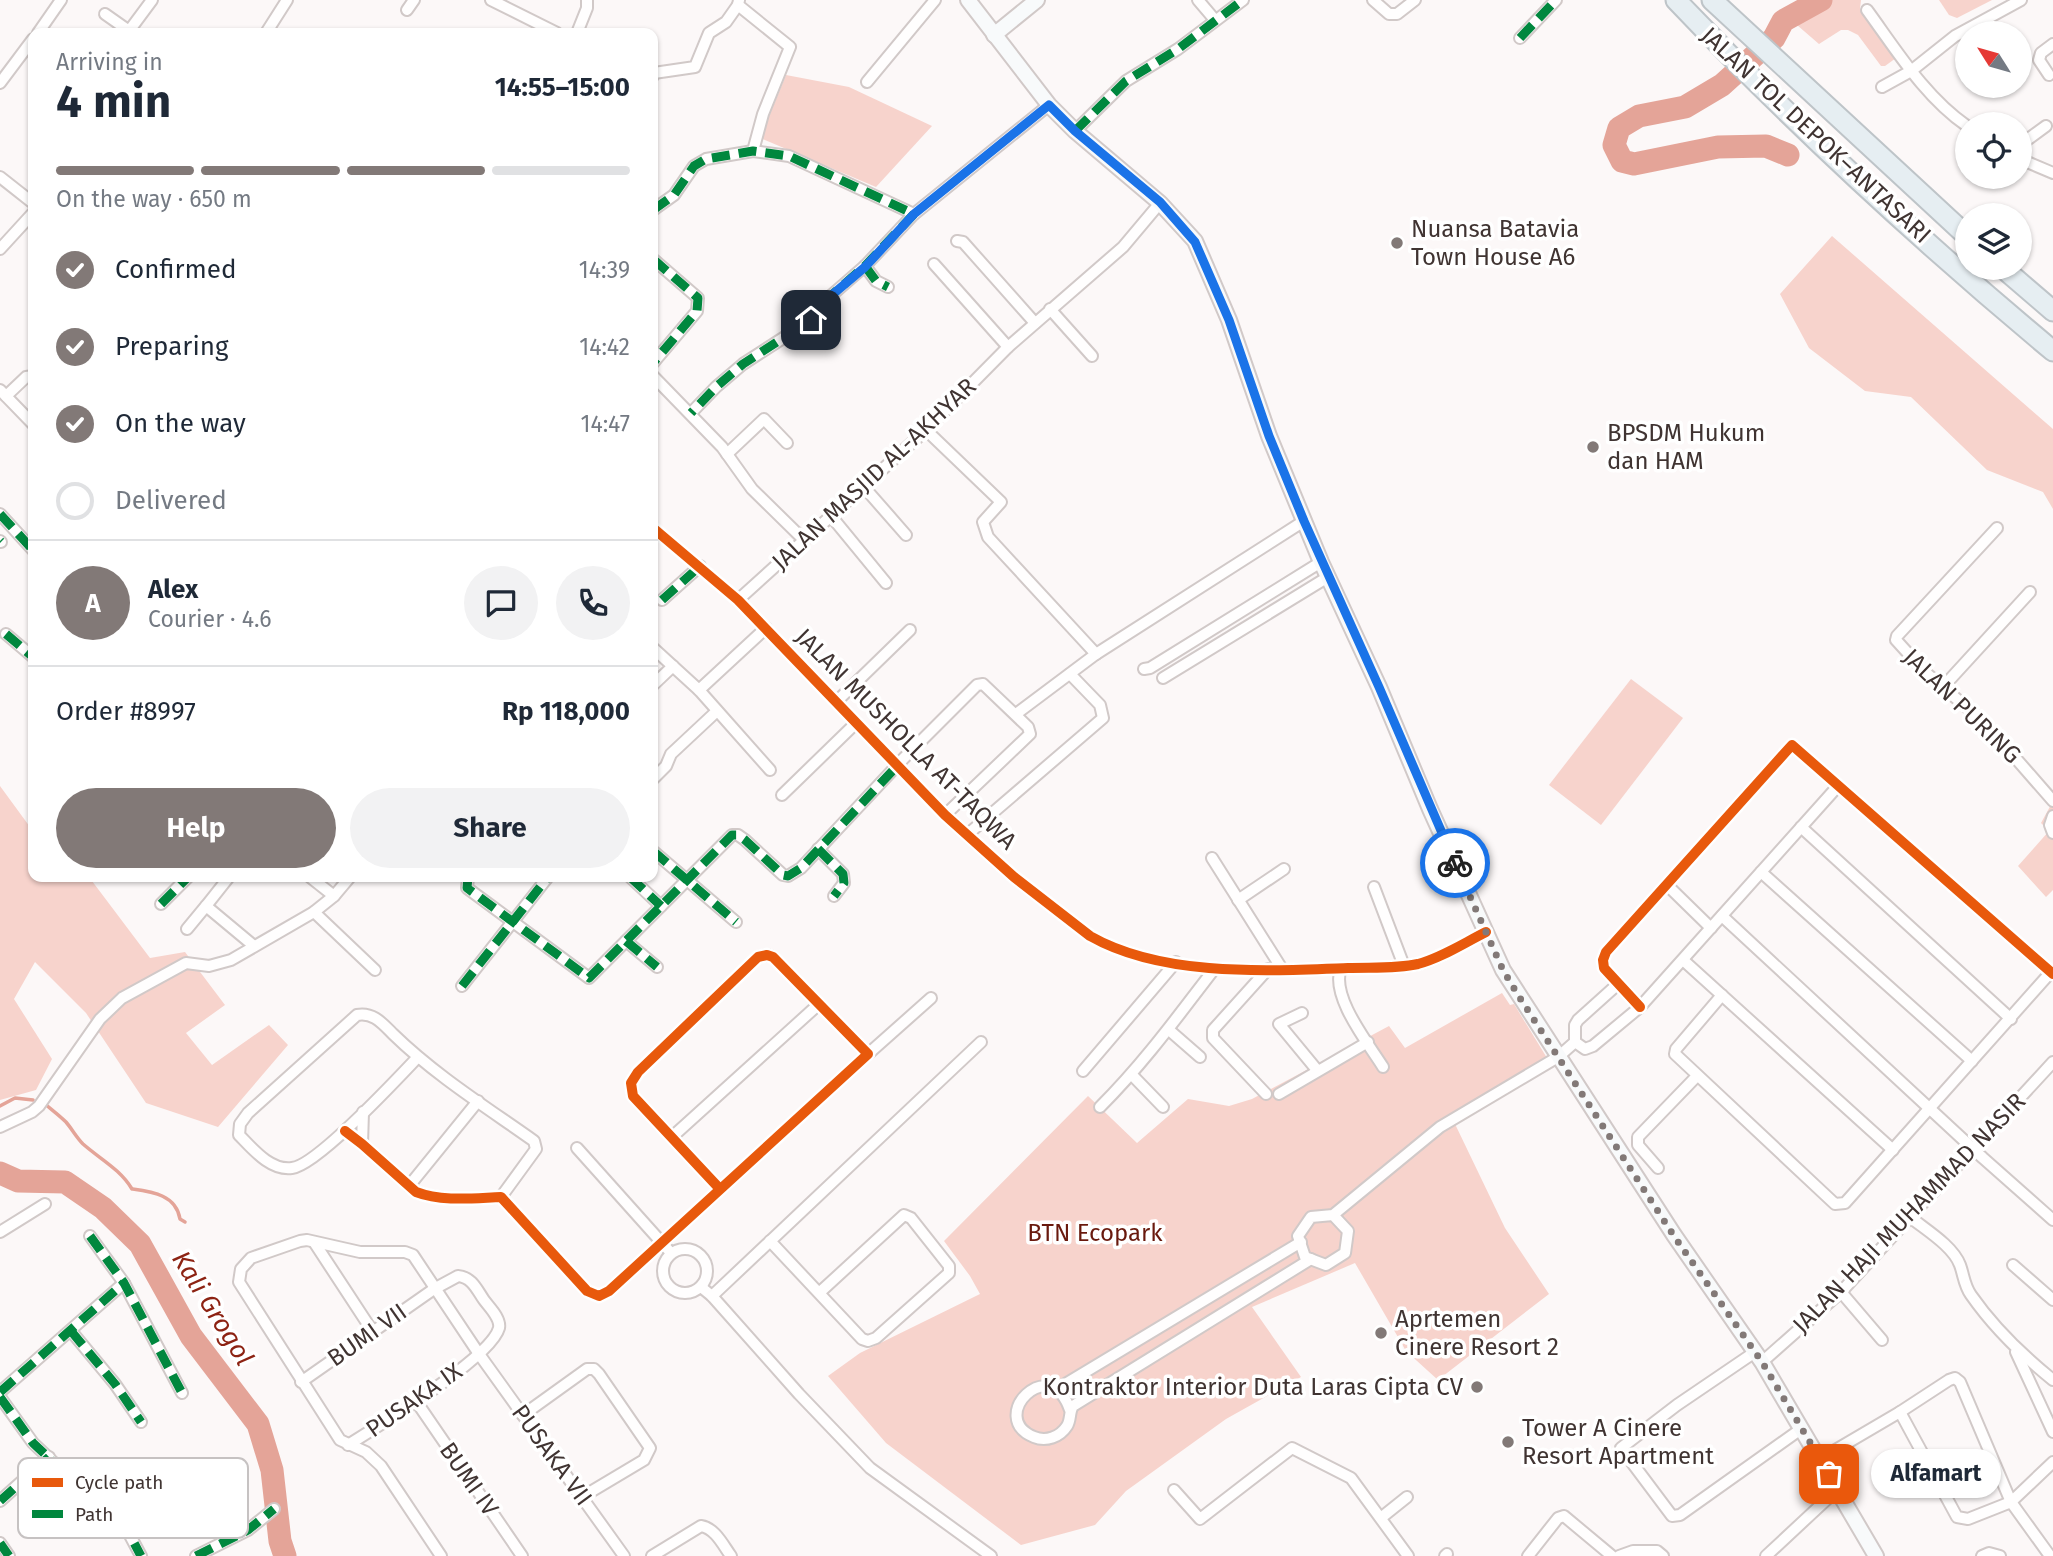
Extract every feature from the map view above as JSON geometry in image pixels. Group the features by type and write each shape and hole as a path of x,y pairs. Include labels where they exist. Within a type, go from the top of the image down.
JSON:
{"highway":[{"name":"JALAN TOL DEPOK–ANTASARI","path":"1676,0 1791,117 2053,351"},
{"name":"JALAN TOL DEPOK–ANTASARI","path":"1719,7 1955,225"},
{"path":"1791,117 1812,94"},
{"path":"2017,280 2053,311"}],"main road":[{"path":"968,0 1049,105 1075,131 1160,202 1195,242 1229,320 1269,436 1321,562 1503,970 1674,1236 1759,1357 1876,1556"},
{"path":"994,35 1037,0"}],"street":[{"path":"41,28 61,0"},
{"path":"134,28 152,0"},
{"path":"269,28 287,0"},
{"path":"407,10 414,0"},
{"path":"491,0 547,28"},
{"path":"579,28 587,8 587,0"},
{"path":"867,82 935,0"},
{"path":"1198,0 1215,20"},
{"path":"1075,131 1126,80 1178,49 1243,0"},
{"path":"1373,0 1389,14 1397,14 1415,0"},
{"path":"1520,38 1556,0"},
{"path":"1882,87 1911,72 1955,36 2021,0"},
{"path":"658,72 695,68 709,33 726,23 738,2 790,47 763,114 753,152"},
{"path":"1867,10 1911,72 1955,118"},
{"path":"105,14 125,28"},
{"path":"2049,75 2039,60 2041,53 2053,44"},
{"path":"0,83 28,46"},
{"path":"691,413 743,364 811,320 826,300 865,267 914,214 1049,105"},
{"path":"2032,136 2046,126"},
{"path":"658,206 674,195 694,166 706,159 753,152 789,156 914,214"},
{"path":"2032,164 2053,173"},
{"path":"0,177 28,199"},
{"name":"JALAN MASJID AL-AKHYAR","path":"738,600 926,430 1008,347 1123,247 1160,202"},
{"path":"0,249 28,218"},
{"path":"957,240 962,242 1035,323"},
{"path":"658,263 698,298 697,311 658,357"},
{"path":"934,264 1008,347"},
{"path":"865,267 876,281 888,288"},
{"path":"1050,309 1092,356"},
{"path":"28,377 3,393 28,419"},
{"path":"658,382 691,413 727,454 752,489 803,539"},
{"path":"727,454 764,419 787,443"},
{"path":"926,430 1000,502 983,522 988,537 1096,654"},
{"path":"864,487 906,535"},
{"path":"0,514 28,545"},
{"path":"831,516 886,583"},
{"path":"1016,714 1096,654 1304,521"},
{"name":"JALAN PURING","path":"1997,528 1897,636 1897,644 1984,722 2053,801"},
{"name":"JALAN MUSHOLLA AT-TAQWA","path":"658,532 738,600 945,815 1014,877 1090,936 1116,949 1215,968 1404,966 1427,960 1486,932"},
{"path":"1144,669 1321,562"},
{"path":"662,600 700,566"},
{"path":"1163,678 1328,577"},
{"path":"1943,687 2030,592"},
{"path":"699,690 766,628"},
{"path":"836,702 910,630"},
{"path":"6,634 28,653"},
{"path":"658,652 699,690 770,770"},
{"path":"658,680 673,666"},
{"path":"968,834 1103,718 1100,705 1070,674"},
{"path":"468,882 589,978 732,835 738,835 783,875 788,876 801,868 980,683 1016,714 1028,727 1030,734 945,815"},
{"path":"658,774 666,766 671,754 717,711"},
{"path":"782,795 856,723"},
{"path":"1640,1007 1604,968 1602,960 1606,951 1792,746 2052,973 1845,1203 1835,1204 1675,1055 1676,1049 1722,995"},
{"path":"1575,1042 1585,1049 1593,1046 1640,1007 1838,786"},
{"path":"2053,816 2050,825 2053,833"},
{"path":"1801,827 2011,1019"},
{"path":"818,849 843,874 844,883 834,896"},
{"path":"658,855 736,922"},
{"path":"1212,858 1282,969"},
{"path":"1238,900 1284,869"},
{"path":"1761,872 1972,1061"},
{"path":"161,904 183,882"},
{"path":"187,929 225,882"},
{"path":"316,882 334,896"},
{"path":"0,1127 39,1106 100,1019 122,998 186,963 209,966 231,960 314,912 346,882"},
{"path":"461,986 544,882"},
{"path":"635,882 661,906"},
{"path":"1667,885 1711,928"},
{"path":"1374,887 1404,966"},
{"path":"206,906 254,946"},
{"path":"314,912 375,970"},
{"path":"1722,916 2053,1220"},
{"path":"626,941 657,967"},
{"path":"719,1188 633,1096 631,1083 638,1073 758,957 773,957 868,1054"},
{"path":"1683,960 1893,1150"},
{"path":"1083,1071 1176,962"},
{"path":"1100,1107 1132,1075 1215,968"},
{"path":"1341,968 1337,977 1346,1007 1383,1067"},
{"path":"1266,1094 1213,1038 1213,1030 1268,969"},
{"path":"1575,1042 1575,1025 1578,1020 1618,984"},
{"path":"345,1131 409,1185 426,1195 501,1197 591,1295 598,1296 609,1291 719,1188 931,998"},
{"path":"672,1137 819,1004"},
{"path":"1303,1013 1279,1024 1317,1070"},
{"path":"417,1058 345,1131 301,1165 292,1168 263,1159 239,1135 240,1124 248,1113 357,1015 365,1014 374,1017 417,1058 534,1141 536,1149 501,1197"},
{"path":"1169,1030 1200,1057"},
{"path":"712,1296 981,1042"},
{"path":"1279,1094 1368,1042"},
{"path":"1333,1215 1348,1231 1345,1253 1326,1265 1306,1257 1298,1236 1311,1217 1333,1215 1440,1127 1558,1056 1575,1042"},
{"name":"JALAN HAJI MUHAMMAD NASIR","path":"1801,1429 1680,1515 1672,1516 1621,1448 1677,1405 1759,1357 1841,1292 2053,1062"},
{"path":"1132,1075 1163,1107"},
{"path":"1658,1168 1638,1145 1638,1138 1696,1077"},
{"path":"409,1185 478,1101"},
{"path":"362,1143 363,1112"},
{"path":"577,1147 671,1253"},
{"path":"0,1232 45,1204"},
{"path":"770,1241 862,1339 868,1341 876,1338 949,1273 949,1266 911,1219 904,1216 819,1293"},
{"path":"1910,1217 1952,1253 1960,1265 1964,1284 1972,1297 2014,1348 2053,1380"},
{"path":"90,1236 124,1283 182,1393"},
{"path":"373,1332 314,1242 300,1241 251,1258 241,1269 239,1282 340,1440 366,1452 381,1466 441,1556"},
{"name":"PUSAKA VII","path":"314,1242 360,1252 409,1253 624,1556"},
{"path":"1057,1389 1301,1242"},
{"path":"681,1249 691,1249 699,1253 708,1270 701,1287 681,1293 671,1289 663,1270 671,1253 681,1249"},
{"path":"1070,1410 1311,1259"},
{"path":"2013,1265 2053,1300"},
{"path":"1258,1268 1269,1286"},
{"name":"BUMI VII","path":"301,1382 434,1289 458,1276 469,1279 498,1319 499,1327 480,1354"},
{"path":"0,1392 124,1283"},
{"path":"701,1287 870,1468 991,1556"},
{"path":"1841,1292 1882,1340"},
{"path":"71,1331 115,1384 141,1422"},
{"path":"2014,1348 2053,1432"},
{"name":"PUSAKA IX","path":"348,1446 480,1354"},
{"path":"523,1415 587,1369 594,1369 599,1374 650,1448 644,1461 582,1497"},
{"path":"1820,1459 1955,1378 1961,1382 2011,1502 2050,1556"},
{"path":"1042,1385 1057,1389 1066,1398 1070,1410 1068,1425 1056,1437 1041,1440 1026,1434 1017,1420 1018,1404 1027,1391 1042,1385"},
{"path":"0,1397 33,1443 49,1457"},
{"name":"BUMI IV","path":"416,1401 522,1556"},
{"path":"1900,1412 1957,1517 1968,1519 2011,1502 2053,1462"},
{"path":"1174,1490 1200,1519 1292,1448 1351,1478 1408,1556"},
{"path":"0,1501 18,1485"},
{"path":"1766,1556 1838,1489"},
{"path":"1382,1517 1407,1497"},
{"path":"248,1530 274,1509"},
{"path":"1528,1556 1558,1518 1564,1516 1612,1556"},
{"path":"652,1556 701,1526 708,1527 731,1556"},
{"path":"131,1538 141,1556"},
{"path":"196,1556 232,1538"},
{"path":"0,1543 9,1556"},
{"path":"1619,1556 1633,1551 1657,1551 1663,1556"},
{"path":"1982,1556 1989,1553 2000,1556"}],"green space":[{"path":"1827,0 1861,0 1860,9 1897,52 1896,58 1881,66 1858,35 1848,30 1841,30 1819,44 1797,25 1798,16"},
{"path":"1939,0 1992,0 1957,18 1949,15"},
{"path":"786,75 849,87 932,126 876,187 760,138"},
{"path":"1832,236 2053,429 2053,509 2043,492 1987,470 1911,397 1865,391 1809,348 1780,294"},
{"path":"1631,679 1683,718 1601,825 1549,785"},
{"path":"0,786 28,824 28,882 93,882 150,958 185,952 225,1005 186,1033 212,1065 269,1025 288,1045 218,1127 146,1103 86,1013 35,962 14,999 52,1059 36,1090 0,1100"},
{"path":"2053,801 2053,890 2046,897 2018,866 2049,831 2041,823"},
{"name":"BTN Ecopark","path":"1502,993 1510,1005 1514,1004 1547,1058 1455,1124 1505,1228 1549,1294 1438,1380 1406,1351 1355,1263 1252,1307 1301,1377 1226,1419 1126,1491 1095,1525 1021,1545 886,1443 828,1376 860,1353 980,1294 944,1241 1088,1096 1137,1143 1188,1099 1229,1106 1252,1099 1389,1026 1405,1048"}],"waterway":[{"path":"1788,155 1766,146 1718,147 1634,164 1622,161 1614,145 1619,128 1639,116 1685,107 1722,85 1774,38 1783,21 1821,0"},
{"path":"0,1106 15,1098 33,1100"},
{"path":"45,1104 66,1122 83,1144 122,1176 132,1189 155,1193 169,1200 178,1211 180,1219 185,1222"},
{"name":"Kali Grogol","path":"0,1173 18,1181 65,1182 103,1208 140,1244 191,1336 258,1424 272,1470 280,1541 285,1556"}],"marked path":[{"path":"1075,131 1126,81 1178,49 1243,0"},
{"path":"1520,38 1556,0"},
{"path":"658,206 674,195 694,166 706,159 753,151 789,156 914,214 865,266 826,300 811,320 743,364 691,413"},
{"path":"658,263 698,298 697,311 658,357"},
{"path":"865,266 876,281 888,287"},
{"path":"0,514 28,545"},
{"path":"662,600 700,566"},
{"path":"6,634 28,653"},
{"path":"468,882 467,888 589,978 732,835 738,835 745,840 783,875 788,876 801,868 897,766"},
{"path":"818,849 843,874 844,883 834,896"},
{"path":"658,855 736,922"},
{"path":"161,904 183,882"},
{"path":"462,986 544,882"},
{"path":"635,882 661,906"},
{"path":"626,941 657,967"},
{"path":"90,1236 124,1283 182,1393"},
{"path":"0,1392 124,1283"},
{"path":"71,1331 115,1384 141,1422"},
{"path":"0,1397 33,1443 49,1458"},
{"path":"0,1501 18,1485"},
{"path":"248,1530 274,1509"},
{"path":"131,1538 141,1556"},
{"path":"196,1556 232,1538"},
{"path":"0,1543 9,1556"}],"cycle path":[{"path":"658,532 738,600 945,815 1014,877 1090,936 1149,959 1182,965 1283,970 1410,966 1444,954 1486,932"},
{"path":"1640,1007 1604,968 1606,952 1792,745 2053,974"},
{"path":"345,1131 416,1192 447,1198 501,1197 587,1291 599,1296 609,1291 868,1054 773,957 767,955 758,957 638,1072 631,1083 633,1096 719,1188"}],"way so far":[{"path":"1455,863 1503,970 1518,995 1674,1236 1762,1362 1829,1474"}],"place":[{"name":"Nuansa Batavia Town House A6","path":"1397,243"},
{"name":"BPSDM Hukum dan HAM","path":"1593,447"},
{"name":"Aprtemen Cinere Resort 2","path":"1381,1333"},
{"name":"Kontraktor Interior Duta Laras Cipta CV","path":"1477,1387"},
{"name":"Tower A Cinere Resort Apartment","path":"1508,1442"},
{"name":"Alfamart","path":"1829,1474"}],"route":[{"path":"811,320 826,300 865,267 914,214 1049,105 1075,131 1160,202 1195,242 1229,320 1269,436 1304,521 1455,863"}]}
